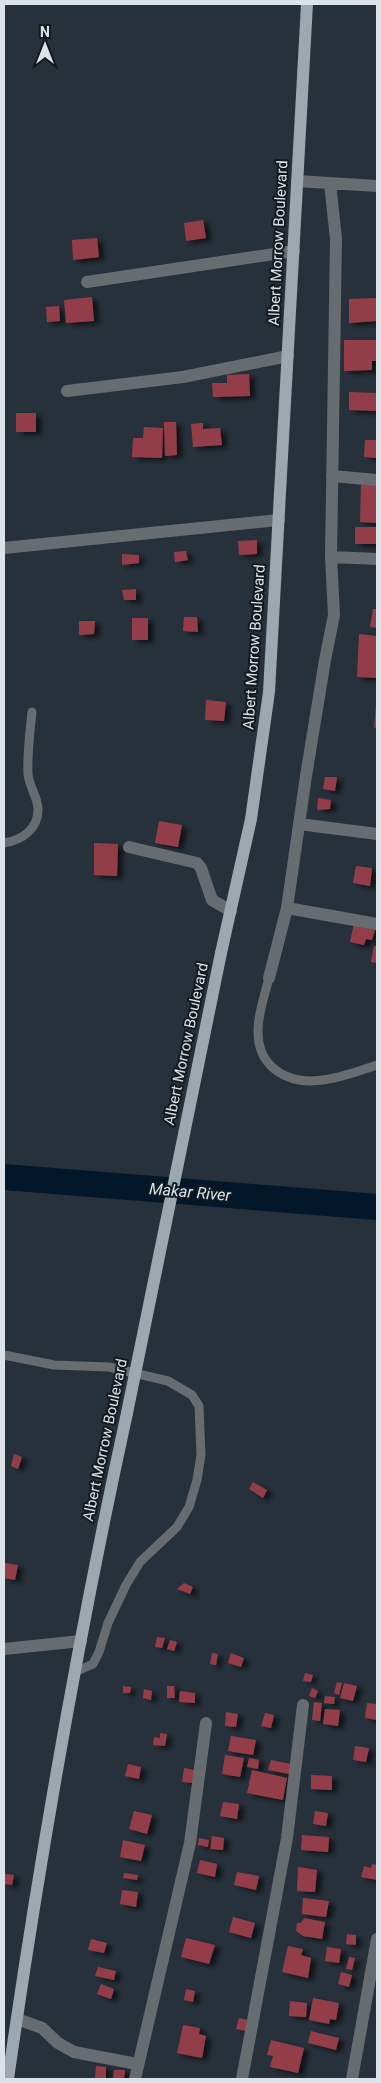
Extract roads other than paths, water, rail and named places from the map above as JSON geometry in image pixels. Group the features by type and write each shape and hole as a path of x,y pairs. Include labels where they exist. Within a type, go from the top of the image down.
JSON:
{"main road":[{"name":"Albert Morrow Boulevard","path":"8,2079 26,1949 75,1672 221,953 251,820 263,746 269,692 307,4"}],"street":[{"path":"297,181 377,186"},
{"path":"269,978 287,908 325,660 334,615 331,557 336,239 330,183"},
{"path":"88,282 294,251"},
{"path":"67,391 183,377 288,356"},
{"path":"332,476 377,480"},
{"path":"4,548 278,520"},
{"path":"331,557 377,559"},
{"path":"299,824 377,834"},
{"path":"129,847 197,863 202,868 212,900 231,911"},
{"path":"287,908 377,924"},
{"path":"4,1650 81,1641"},
{"path":"242,2079 287,1838 303,1705"},
{"path":"135,2079 190,1843 206,1723"},
{"path":"352,2079 377,1939"},
{"path":"17,2018 42,2028 58,2043 74,2052 137,2064"}],"lane":[{"path":"4,843 27,835 36,823 38,808 29,781 28,767 32,712"},
{"path":"269,978 261,1015 258,1041 262,1057 279,1073 300,1081 318,1081 345,1076 377,1065"},
{"path":"4,1355 54,1365 109,1368 168,1381 192,1396 199,1406 201,1455 197,1480 189,1507 177,1528 140,1562 126,1585 108,1623 99,1652 93,1664 75,1672"}],"waterway":[{"name":"Makar River","path":"4,1177 377,1207"}]}
